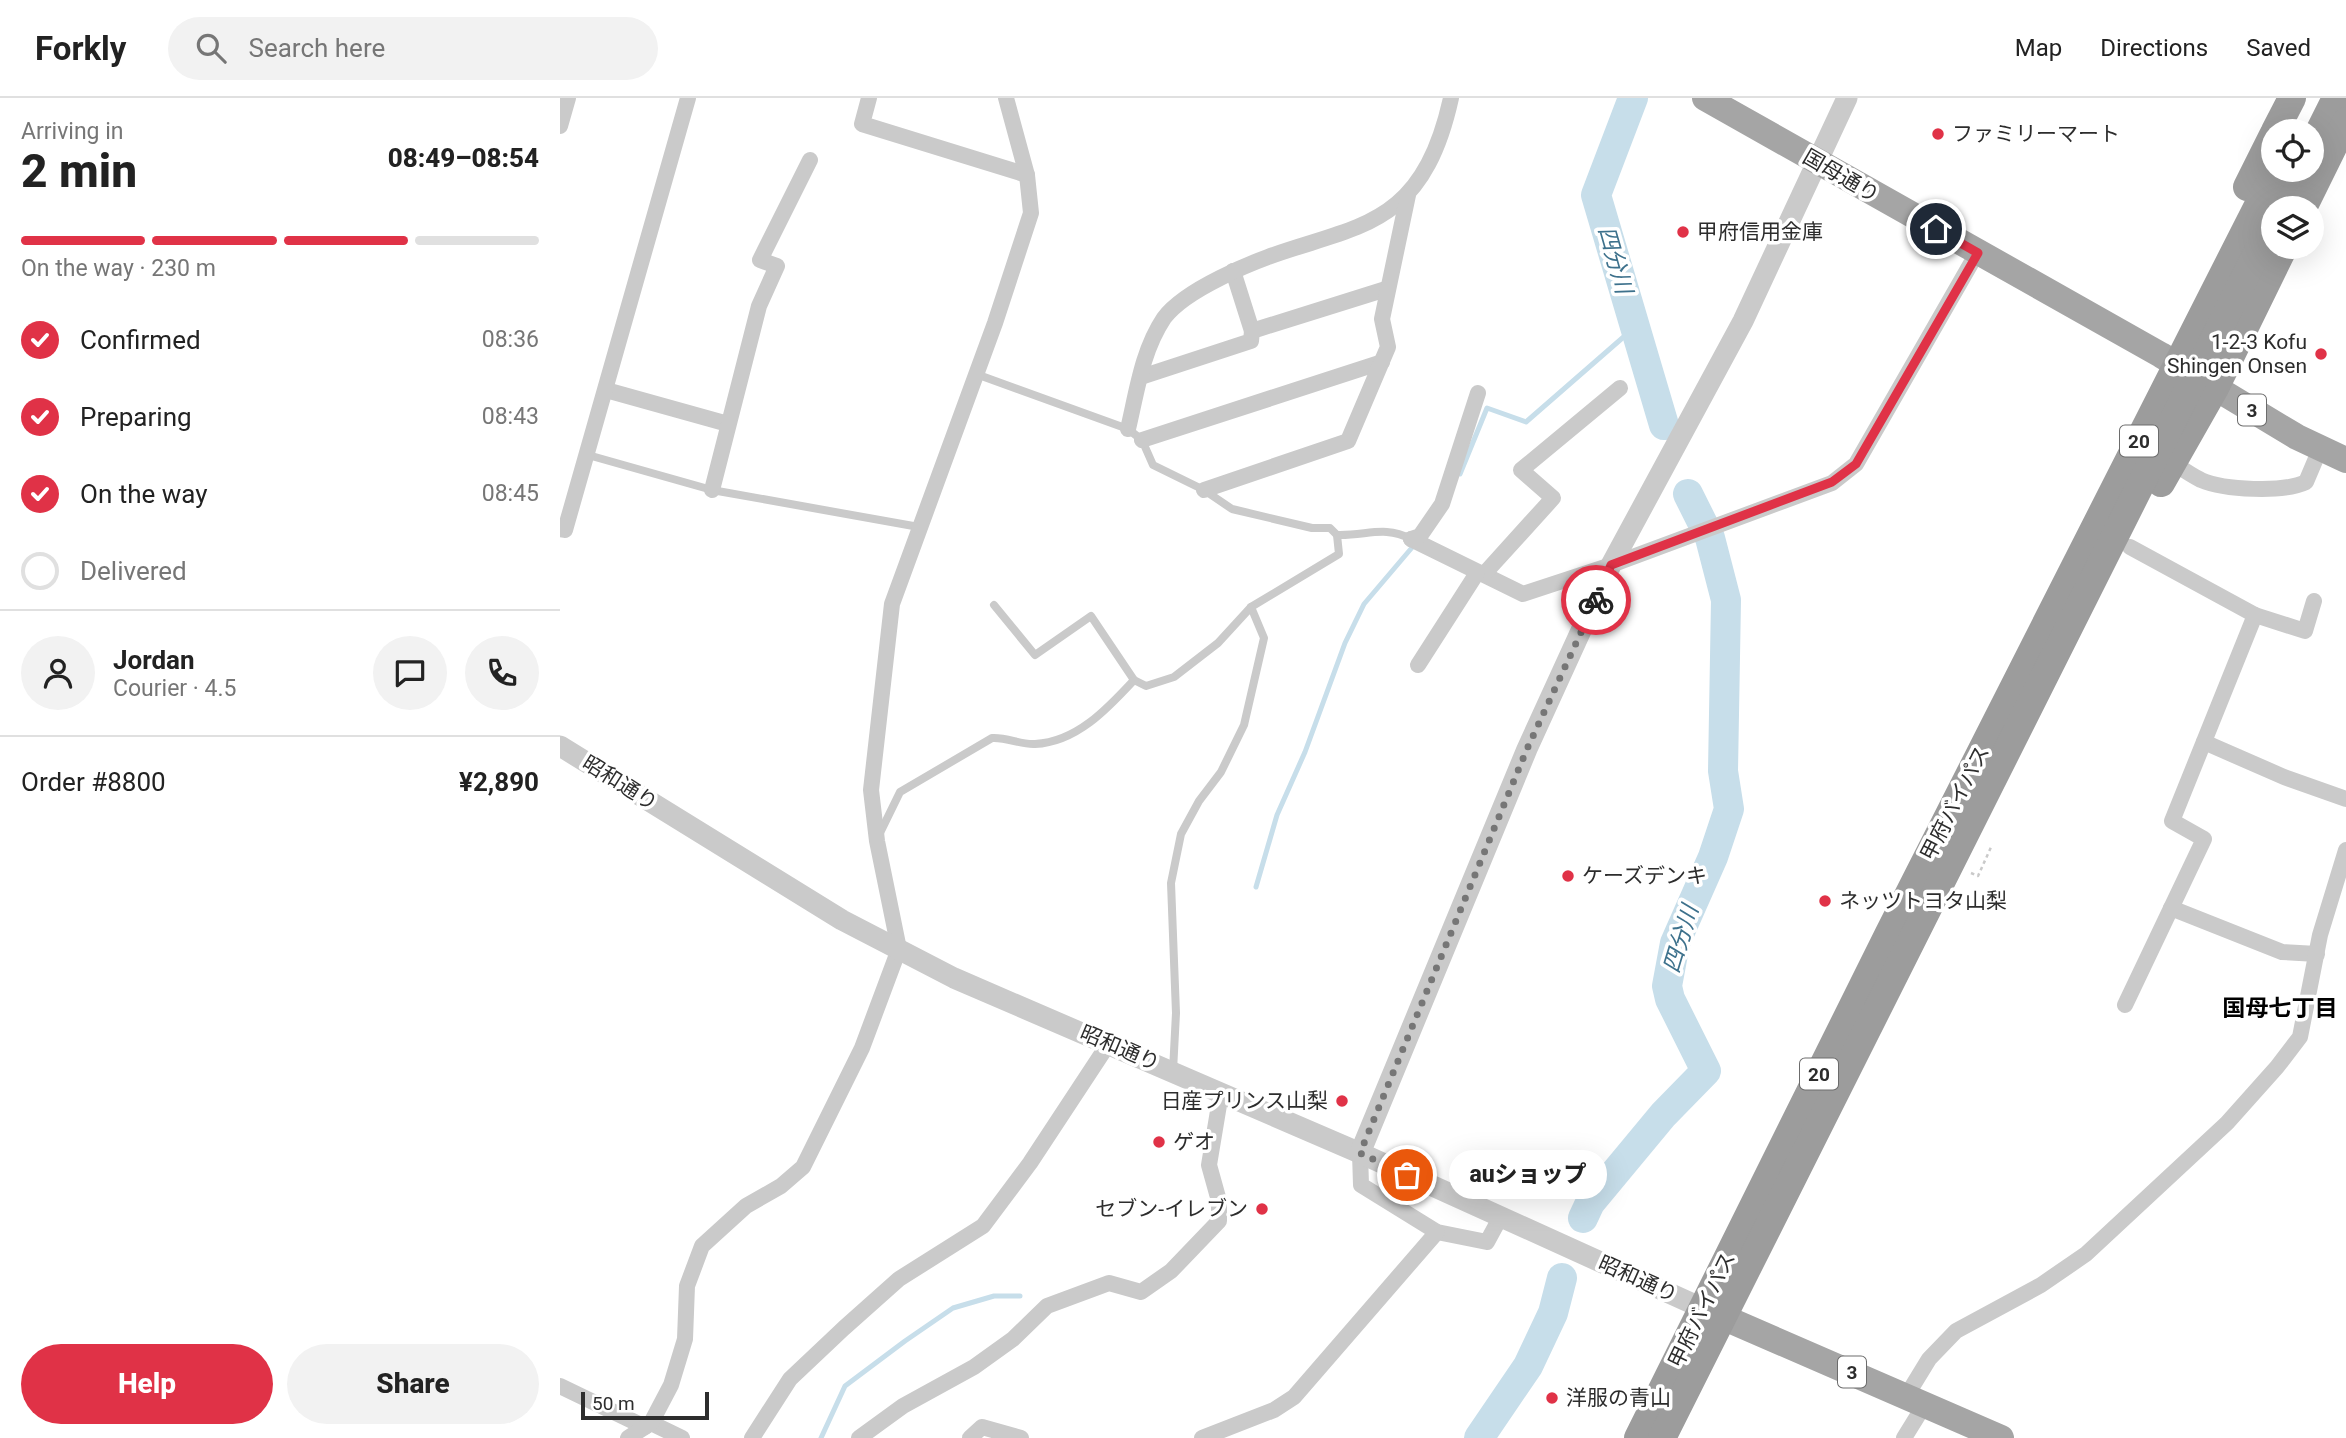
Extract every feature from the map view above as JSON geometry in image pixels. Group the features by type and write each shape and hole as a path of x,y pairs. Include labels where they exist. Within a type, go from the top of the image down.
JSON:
{"highway":[{"path":"2281,119 2292,98"},
{"path":"2301,119 2312,98"},
{"path":"2324,122 2336,98"},
{"path":"2309,196 2346,121"},
{"path":"1899,938 1912,850 2261,159"},
{"name":"甲府バイパス","path":"2012,716 2270,182"},
{"name":"甲府バイパス","path":"1662,1438 1714,1313 1899,938 2012,716 2261,244"},
{"path":"1899,938 1961,876 2048,700 2172,462 2215,388 2278,259"},
{"name":"甲府バイパス","path":"1639,1438 1714,1313"}],"main road":[{"name":"国母通り","path":"1704,98 2161,355"},
{"name":"3","path":"2161,355 2320,449 2346,460"},
{"name":"3","path":"1714,1313 2001,1438"}],"street":[{"path":"560,127 568,98"},
{"path":"560,529 565,530 588,455 688,98"},
{"path":"869,98 862,124 1027,175"},
{"path":"628,1438 648,1425 671,1385 685,1339 687,1286 702,1246 746,1206 781,1186 803,1167 862,1048 898,949 877,841 871,790 886,636 892,604 976,374 1031,213 1027,175 1006,98"},
{"path":"1128,429 1147,350 1166,316 1205,285 1233,271 1367,224 1388,213 1414,190 1440,141 1451,98"},
{"path":"1500,1218 1487,1242 1437,1232 1361,1185 1360,1153 1527,749 1611,565 1744,321 1847,98"},
{"path":"712,490 759,306 777,267 760,260 810,160"},
{"path":"1204,490 1348,442 1388,347 1382,319 1386,289 1408,195"},
{"path":"1411,538 1523,594 1611,565 1823,486 1856,464 1978,253"},
{"path":"1141,377 1251,341 1252,331 1233,271"},
{"path":"1252,331 1386,289"},
{"path":"1142,440 1382,362"},
{"path":"1418,665 1481,573 1553,498 1521,470 1620,388"},
{"path":"606,390 728,424"},
{"path":"1411,538 1420,536 1442,504 1478,393"},
{"path":"2172,462 2202,481 2257,488 2293,488 2306,482 2320,449"},
{"path":"2130,547 2255,615 2305,631 2314,601"},
{"path":"2125,1005 2204,839 2172,821 2255,615"},
{"path":"2204,742 2284,778 2346,799"},
{"name":"昭和通り","path":"560,746 842,920 954,978 1360,1153 1714,1313"},
{"path":"1904,1438 1929,1359 1956,1331 2041,1285 2086,1254 2227,1123 2300,1037 2317,954 2346,850"},
{"path":"2171,908 2282,951 2317,954"},
{"path":"752,1438 790,1379 844,1328 899,1279 983,1226 1030,1163 1109,1043"},
{"path":"859,1438 903,1405 974,1367 1013,1339 1047,1306 1109,1283 1141,1292 1171,1271 1219,1221 1219,1201 1209,1165 1221,1093"},
{"path":"1202,1438 1274,1410 1294,1397 1437,1232"},
{"path":"560,1387 682,1438"},
{"path":"970,1438 982,1427 1021,1438"}],"lane":[{"path":"976,374 1128,429 1142,440 1153,465 1204,490 1215,500 1242,513 1311,528 1330,528 1337,535 1339,554 1251,607 1218,643 1174,677 1146,686 1134,680 1091,616 1035,655 994,605"},
{"path":"588,455 712,490 919,527"},
{"path":"1337,535 1362,536 1384,529 1411,538"},
{"path":"1173,1071 1175,1013 1171,883 1181,834 1199,801 1221,772 1244,725 1264,638 1251,607"},
{"path":"877,841 900,792 992,738 1007,737 1033,744 1065,738 1105,712 1134,680"}],"path":[{"path":"1978,876 1992,845"}],"waterway":[{"name":"四分川","path":"1633,98 1596,195 1664,425"},
{"path":"1460,474 1487,408 1526,422 1635,327"},
{"name":"四分川","path":"1583,1218 1590,1203 1663,1115 1706,1071 1670,999 1667,986 1675,943 1713,857 1729,809 1723,771 1726,600 1710,538 1688,494"},
{"path":"1256,887 1277,815 1305,752 1345,643 1364,604 1415,544"},
{"name":"四分川","path":"1479,1438 1528,1366 1553,1313 1562,1278"},
{"path":"821,1438 845,1386 905,1341 953,1308 994,1296 1020,1296"}],"way so far":[{"path":"1407,1175 1360,1153 1527,749 1596,600"}],"place":[{"name":"ファミリーマート","path":"1938,134"},
{"name":"甲府信用金庫","path":"1683,232"},
{"name":"1-2-3 Kofu Shingen Onsen","path":"2321,354"},
{"name":"ケーズデンキ","path":"1568,876"},
{"name":"ネッツトヨタ山梨","path":"1825,901"},
{"name":"日産プリンス山梨","path":"1342,1101"},
{"name":"ゲオ","path":"1159,1142"},
{"name":"auショップ","path":"1407,1175"},
{"name":"セブン-イレブン","path":"1262,1209"},
{"name":"洋服の青山","path":"1552,1398"}],"district":[{"name":"国母七丁目","path":"2280,1008"}],"route":[{"path":"1596,600 1611,565 1803,494 1832,482 1856,464 1978,253 1936,229"}]}
